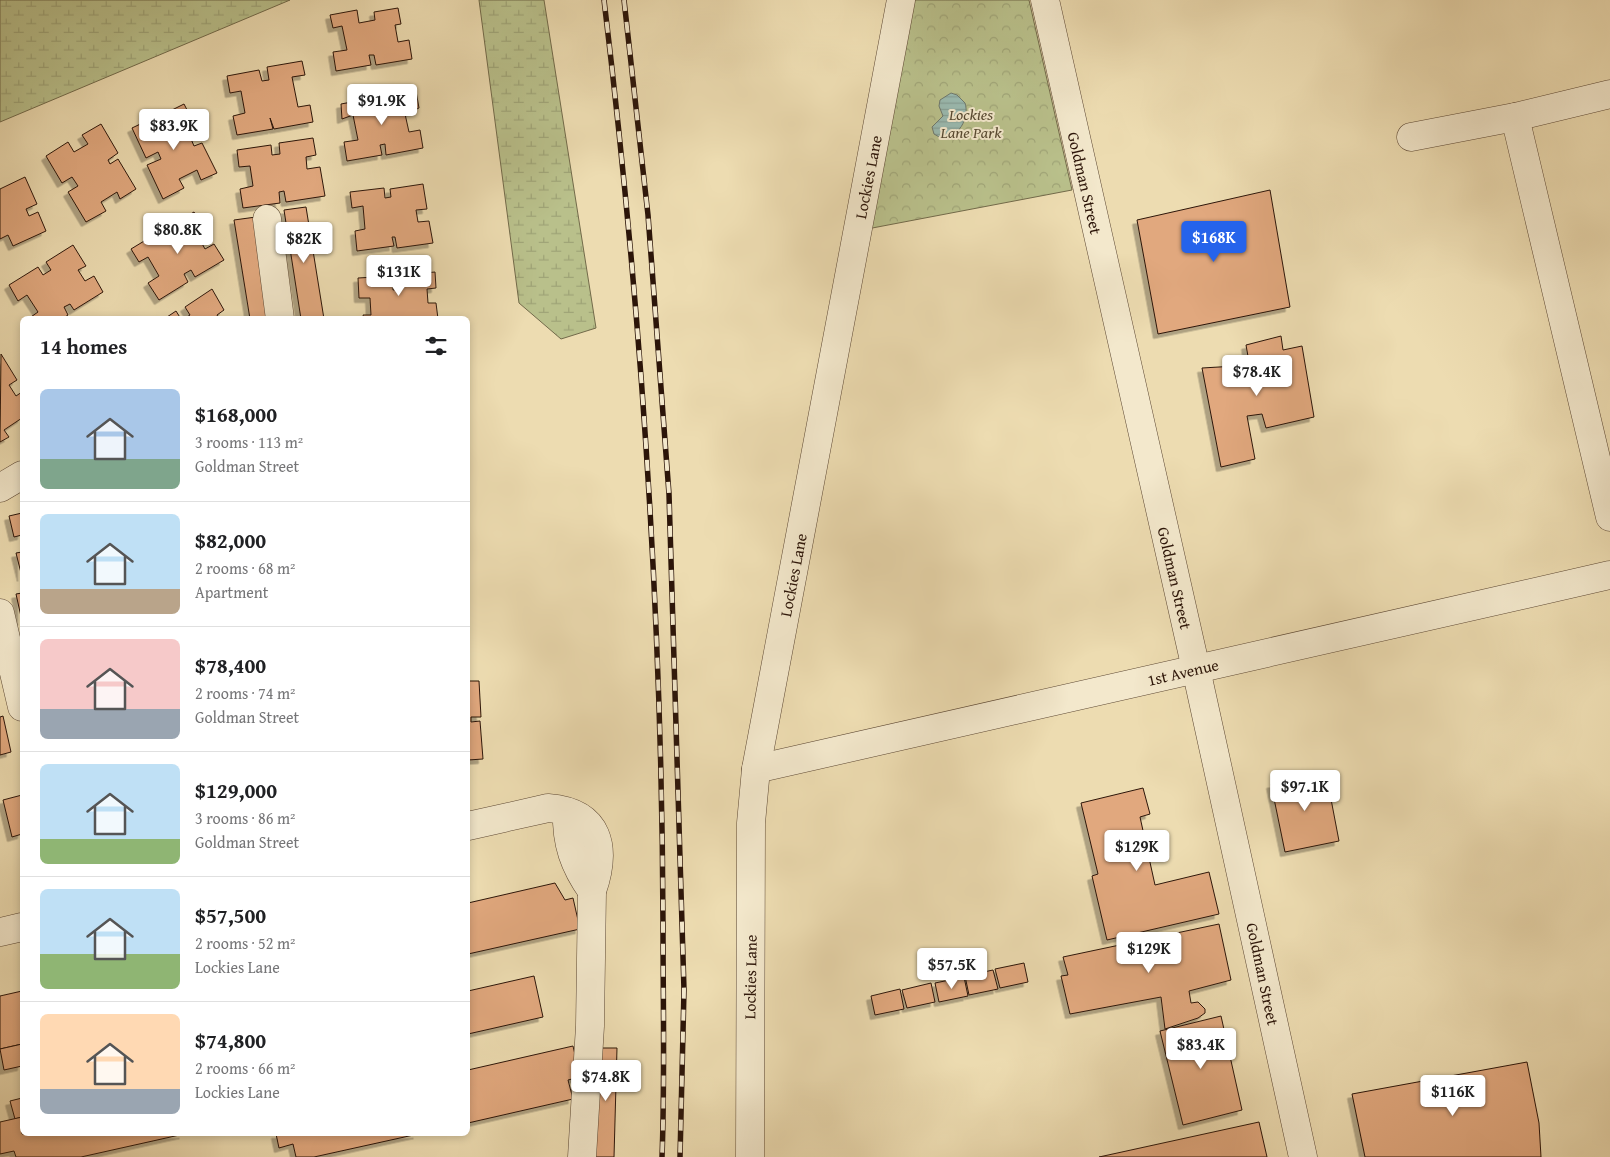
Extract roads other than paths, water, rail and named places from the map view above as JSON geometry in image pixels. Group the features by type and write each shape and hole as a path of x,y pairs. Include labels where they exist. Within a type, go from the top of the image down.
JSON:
{"street":[{"name":"Lockies Lane","path":"750,1157 751,822 756,768 901,0"},
{"name":"Goldman Street","path":"1044,0 1196,669 1303,1157"},
{"path":"1411,137 1515,117 1610,94"},
{"path":"1515,117 1610,517"},
{"path":"267,219 280,316"},
{"path":"0,488 20,476"},
{"name":"1st Avenue","path":"756,768 1610,576"},
{"path":"0,613 20,698"},
{"path":"470,826 548,808 567,812 567,828 573,860 592,891 590,1026 582,1157"},
{"path":"0,932 20,927"}],"water":[{"path":"951,93 957,95 965,103 966,115 961,126 953,135 941,138 934,134 932,127 943,116 939,106 940,100"}],"railway":[{"path":"604,0 629,230 639,346 654,577 662,808 664,1040 662,1157"},
{"path":"624,0 648,215 669,494 684,990 680,1157"}],"park label":[{"name":"Lockies Lane Park","path":"971,123"}]}
